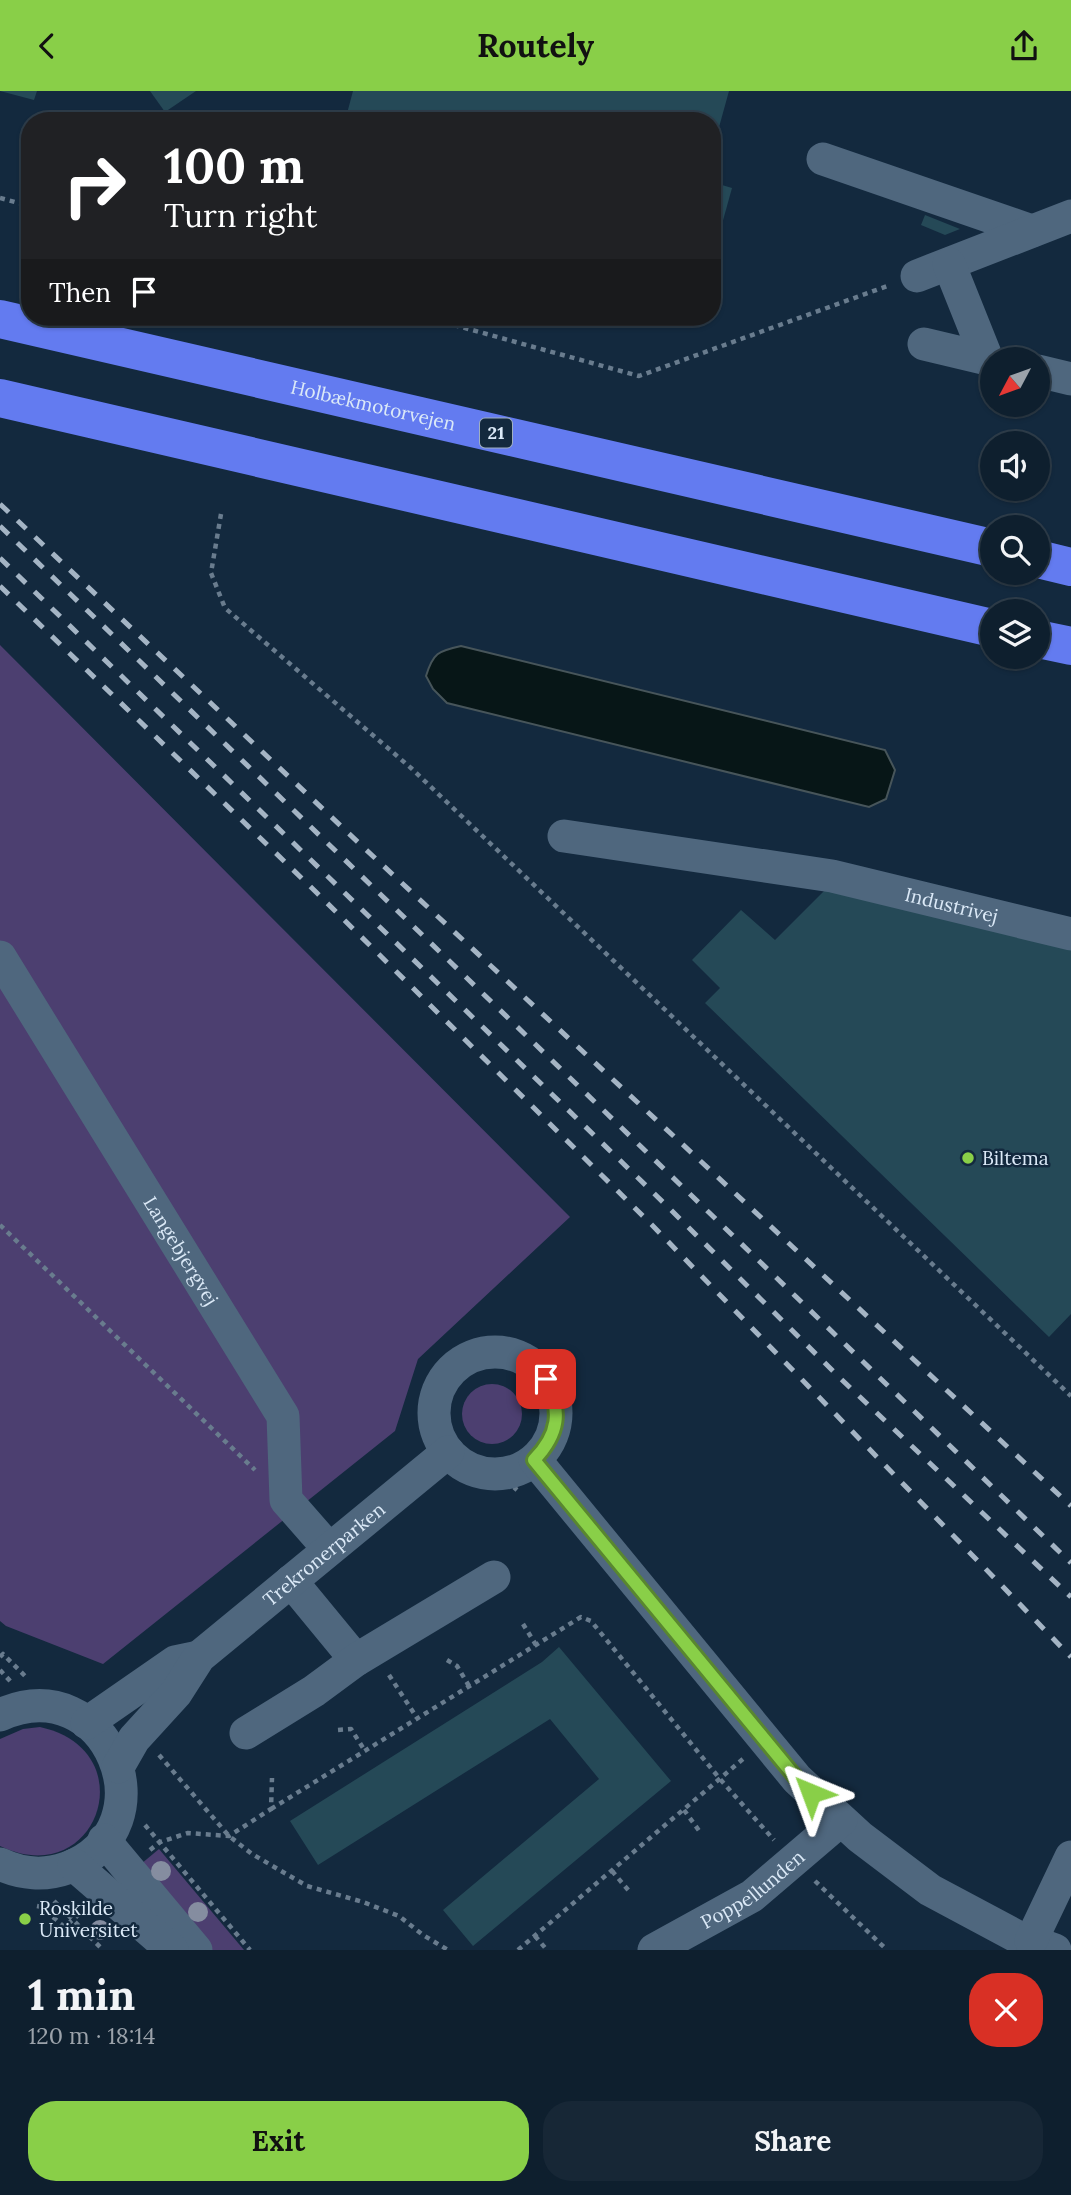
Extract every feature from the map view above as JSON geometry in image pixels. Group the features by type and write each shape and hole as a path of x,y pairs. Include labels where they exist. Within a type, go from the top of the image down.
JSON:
{"highway":[{"name":"Holbækmotorvejen","path":"0,319 21,324"},
{"name":"Holbækmotorvejen","path":"30,326 980,545"},
{"path":"0,398 980,625"},
{"path":"1050,562 1071,567"},
{"path":"1050,642 1071,646"}],"street":[{"path":"823,159 1032,231"},
{"path":"917,276 1071,216"},
{"path":"949,264 985,347"},
{"path":"924,344 980,357"},
{"path":"1050,374 1071,379"},
{"name":"Industrivej","path":"564,836 832,876 1071,934"},
{"name":"Langebjergvej","path":"0,957 283,1416 286,1500"},
{"path":"501,1352 518,1356 534,1366 546,1379 554,1395 557,1413 554,1431 547,1447 534,1460 518,1470 499,1474 480,1472 463,1465 448,1452 439,1437 435,1401 441,1384 452,1370 466,1359 483,1353 501,1352"},
{"name":"Trekronerparken","path":"118,1767 134,1739 176,1693 199,1657 448,1452"},
{"path":"534,1460 797,1779 841,1820 930,1891 1016,1936 1043,1946 1071,1857"},
{"path":"286,1500 330,1549"},
{"path":"246,1734 364,1655 494,1577"},
{"path":"291,1581 364,1655"},
{"name":"Trekronerparken","path":"88,1723 174,1662 199,1657"},
{"path":"0,1715 19,1708 39,1706 68,1711 88,1723 106,1742 118,1767 122,1789 112,1826 91,1854 74,1865 49,1873 12,1868"},
{"name":"Poppellunden","path":"654,1950 752,1896 841,1820"},
{"path":"112,1826 196,1950"},
{"path":"74,1865 172,1950"}],"path":[{"path":"0,198 21,204"},
{"path":"458,326 639,376 917,276"},
{"path":"221,514 211,573 225,608 411,768 1071,1396"},
{"path":"0,1225 286,1500"},
{"path":"229,1836 581,1617 591,1621 720,1779 793,1861 887,1950"},
{"path":"523,1624 536,1645"},
{"path":"364,1655 417,1718"},
{"path":"447,1660 457,1666 469,1686"},
{"path":"338,1730 351,1729 365,1751"},
{"path":"518,1950 752,1752"},
{"path":"271,1809 272,1779"},
{"path":"684,1810 700,1832"},
{"path":"112,1826 147,1826 250,1950"},
{"path":"160,1842 188,1833 229,1836 252,1854 307,1886 363,1902 399,1916 448,1950"},
{"path":"12,1868 103,1950"},
{"path":"612,1871 629,1891"},
{"path":"535,1936 547,1950"}],"shaded area":[{"path":"0,645 570,1217 418,1359 395,1431 103,1664 6,1626 0,1621"},
{"path":"461,646 885,750 895,770 886,799 869,807 447,703 433,689 426,676 431,662 438,654"},
{"path":"486,1384 498,1384 517,1397 522,1414 520,1426 509,1439 498,1444 486,1444 467,1431 462,1420 462,1408 475,1389"},
{"path":"40,1727 73,1741 92,1762 100,1787 96,1813 84,1835 62,1850 34,1855 0,1846 0,1739 23,1729"},
{"path":"159,1849 244,1950 210,1950 141,1864"}],"building":[{"path":"0,91 37,91 34,100"},
{"path":"150,91 196,91 165,112"},
{"path":"353,91 729,91 721,120 721,112 347,112"},
{"path":"721,185 732,188 721,228"},
{"path":"925,215 960,229 945,235 921,225"},
{"name":"Biltema","path":"830,885 1071,944 1071,1314 1049,1337 705,1003 720,988 692,960 741,910 775,940"},
{"path":"559,1647 671,1781 473,1946 443,1910 599,1779 550,1719 318,1865 290,1821 542,1662"}],"railway":[{"path":"0,504 361,845 1071,1506"},
{"path":"0,526 1071,1563"},
{"path":"0,558 669,1208 840,1378 1071,1597"},
{"path":"0,586 317,893 652,1225 1071,1657"}],"place":[{"name":"Biltema","path":"968,1158"},
{"name":"Roskilde Universitet","path":"25,1919"}],"route":[{"path":"546,1379 554,1395 557,1413 554,1431 547,1447 534,1460 811,1793"}]}
